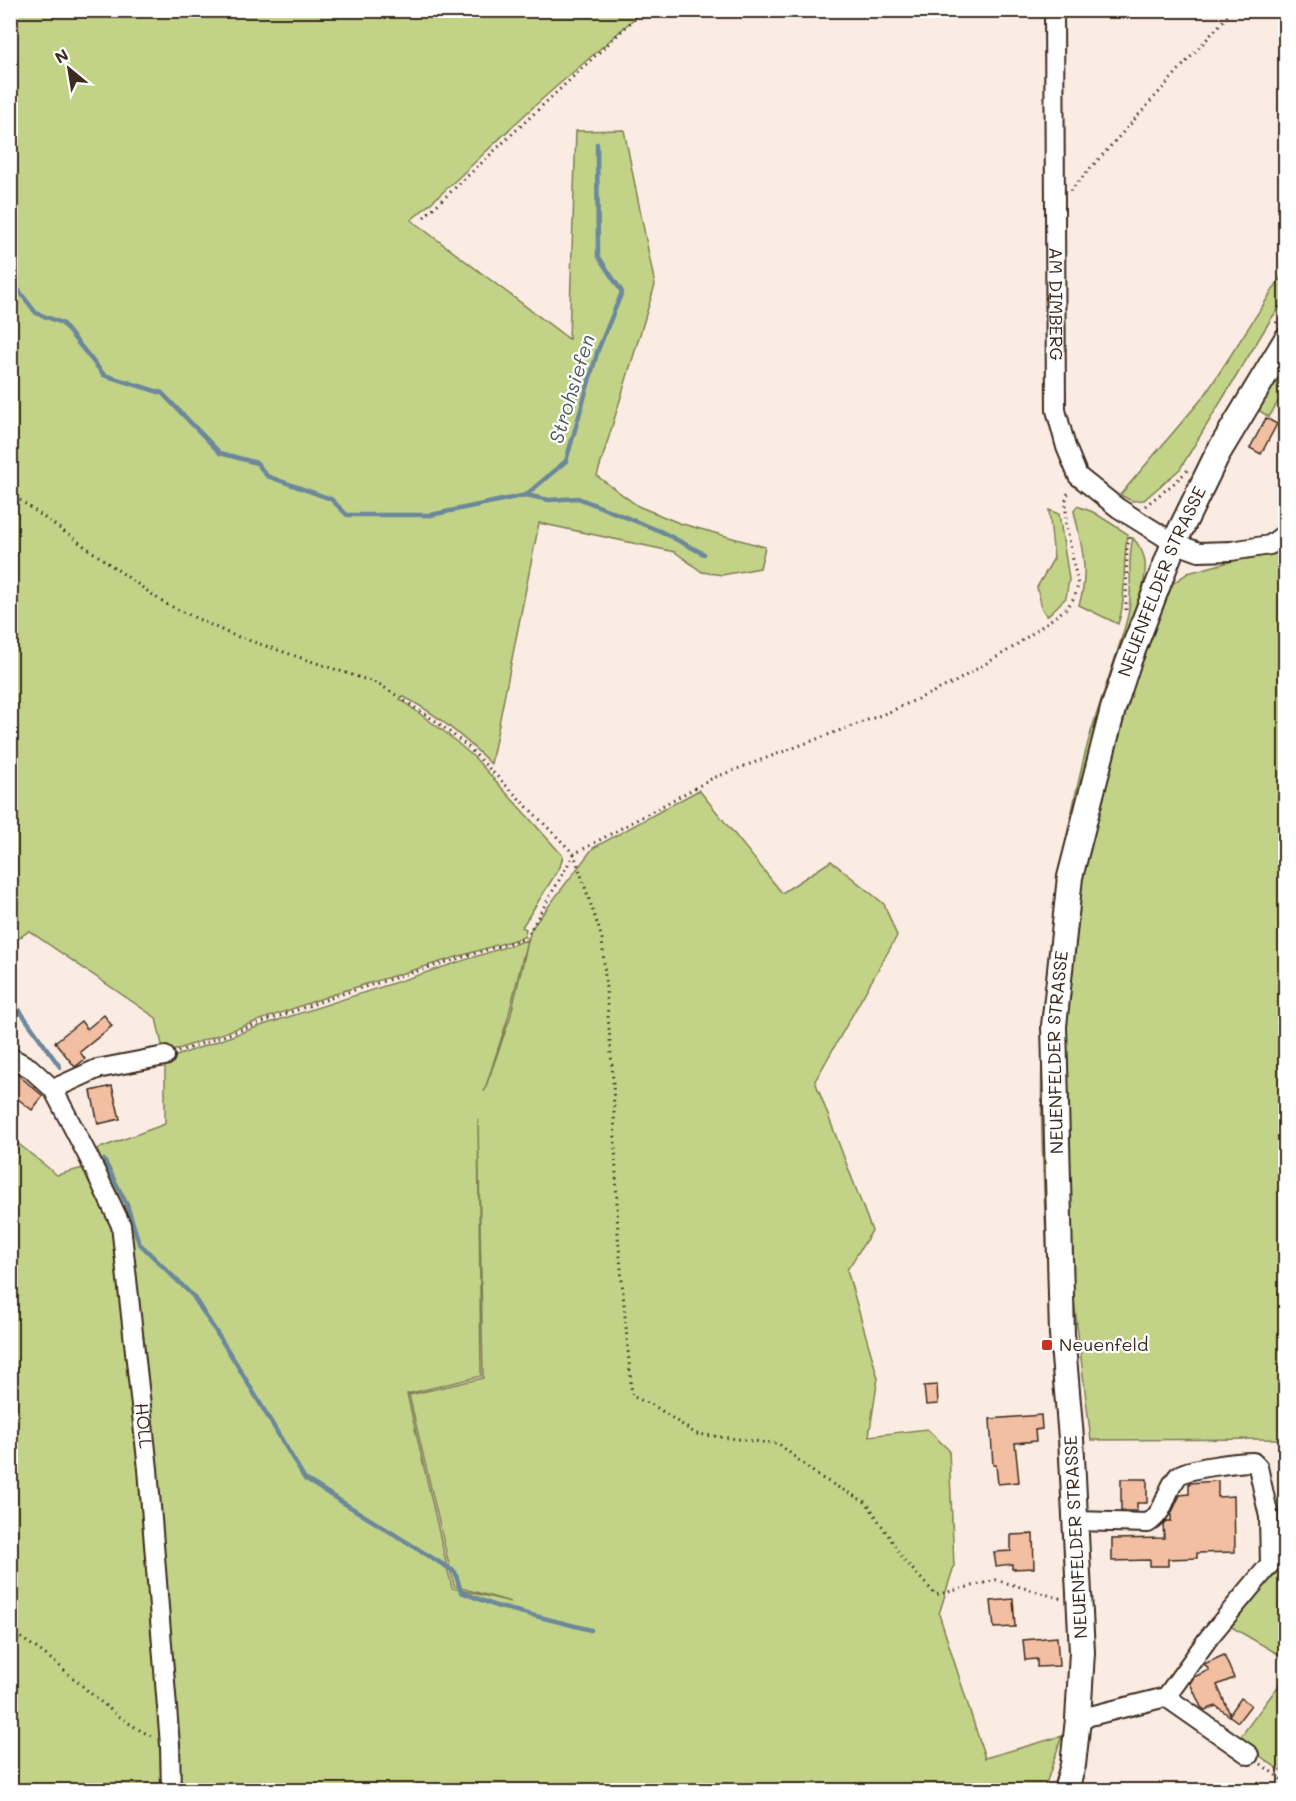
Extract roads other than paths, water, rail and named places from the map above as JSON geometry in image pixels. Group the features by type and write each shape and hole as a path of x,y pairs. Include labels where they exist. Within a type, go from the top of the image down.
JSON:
{"main road":[{"name":"NEUENFELDER STRASSE","path":"1066,1791 1073,1765 1082,1652 1076,1521 1062,1334 1054,1026 1070,877 1100,755 1128,663 1174,543 1279,334"}],"street":[{"name":"AM DIMBERG","path":"1054,10 1056,410 1066,447 1078,476 1106,500 1137,520 1174,543 1198,552 1231,551 1269,545 1286,533"},
{"path":"53,1089 97,1069 165,1056"},
{"name":"HOLL","path":"10,1057 30,1068 53,1089 121,1225 148,1469 170,1745 171,1785"},
{"path":"1076,1521 1149,1523 1162,1510 1172,1484 1178,1476 1188,1471 1253,1461 1257,1467 1269,1517 1270,1563"},
{"path":"1078,1719 1166,1697 1210,1636 1286,1545"},
{"path":"1166,1697 1249,1755"}],"waterway":[{"name":"Strohsiefen","path":"10,279 36,313 62,323 104,375 162,393 220,453 257,463 267,476 331,499 347,515 431,515 526,495 566,461 598,350 622,292 598,256 597,144"},
{"path":"526,495 549,500 578,498 660,531 704,554"},
{"path":"15,1004 60,1067"},
{"path":"104,1160 127,1205 139,1243 193,1296 305,1479 455,1572 461,1592 496,1606 591,1630"}],"place":[{"name":"Neuenfeld","path":"1047,1345"}]}
